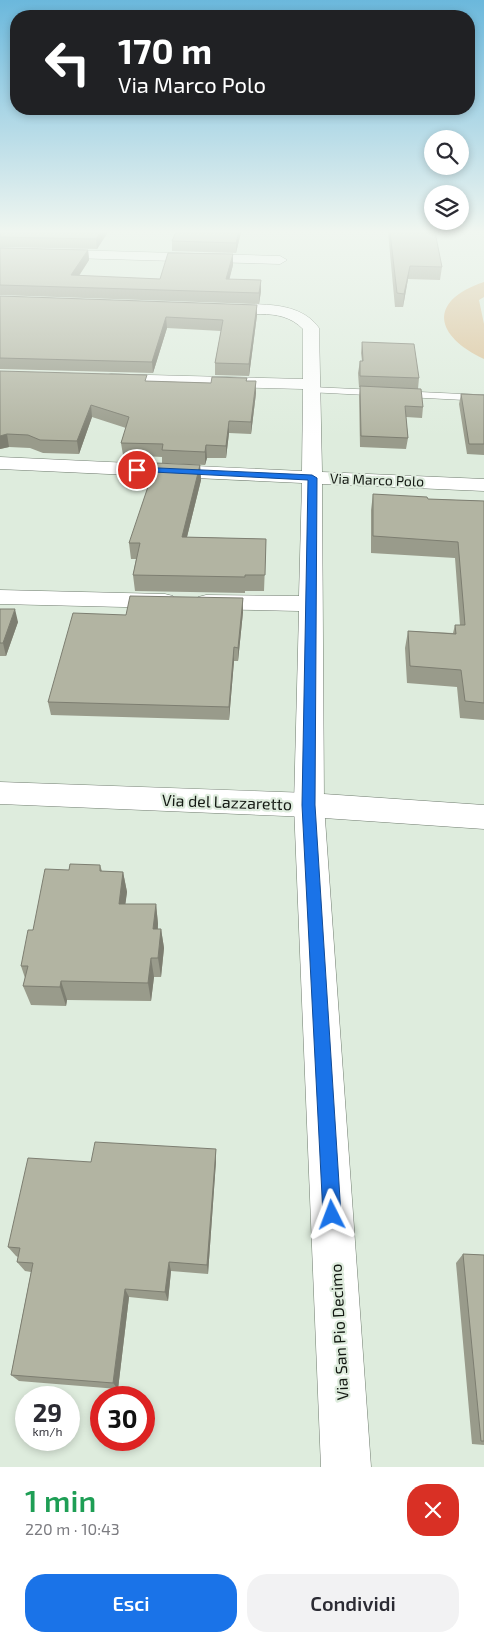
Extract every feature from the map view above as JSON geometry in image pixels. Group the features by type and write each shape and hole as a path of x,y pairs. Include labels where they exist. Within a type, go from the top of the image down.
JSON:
{"street":[{"name":"Via San Pio Decimo","path":"204,308 272,310 289,313 304,320 311,328 312,604 309,805 346,1467"},
{"path":"98,378 312,387"},
{"name":"Via Marco Polo","path":"0,463 484,485"},
{"path":"0,597 312,604"},
{"name":"Via del Lazzaretto","path":"0,793 309,805 484,817"}],"lane":[{"path":"312,387 484,398"}],"shaded area":[{"path":"452,300 479,300 484,324 484,359 455,340 447,330 444,319 446,309"}],"building":[{"path":"0,300 127,300 257,305 249,364 215,363 223,320 166,317 152,362 0,358"},
{"path":"362,342 414,344 419,378 360,376 360,361 363,361"},
{"path":"0,371 147,375 145,381 211,383 212,377 247,378 246,381 256,381 251,422 229,421 226,446 206,445 205,452 162,450 163,444 121,443 129,417 91,405 77,441 40,440 28,435 7,434 0,436"},
{"path":"360,386 421,389 423,407 405,406 408,438 361,436"},
{"path":"461,394 484,395 484,444 469,444"},
{"path":"156,463 200,465 182,537 266,539 265,575 245,575 245,577 133,575 140,543 129,543"},
{"path":"373,494 427,497 428,499 484,501 484,703 465,701 461,670 410,666 408,631 456,634 455,625 465,625 458,542 373,536"},
{"path":"130,596 243,598 238,648 234,647 229,707 48,702 73,613 126,615"},
{"path":"0,609 15,609 3,643 0,643"},
{"path":"70,864 100,865 100,871 123,872 119,904 156,904 153,929 161,929 158,958 151,958 148,983 61,981 60,987 23,986 28,966 21,966 28,930 33,930 45,869 69,870"},
{"path":"95,1142 216,1149 207,1265 169,1262 165,1292 125,1289 113,1383 11,1375 33,1263 17,1262 20,1248 8,1247 28,1158 91,1162"},
{"path":"463,1254 484,1255 484,1441 481,1441"}],"route":[{"path":"137,470 312,478 312,604 308,776 332,1215"}]}
